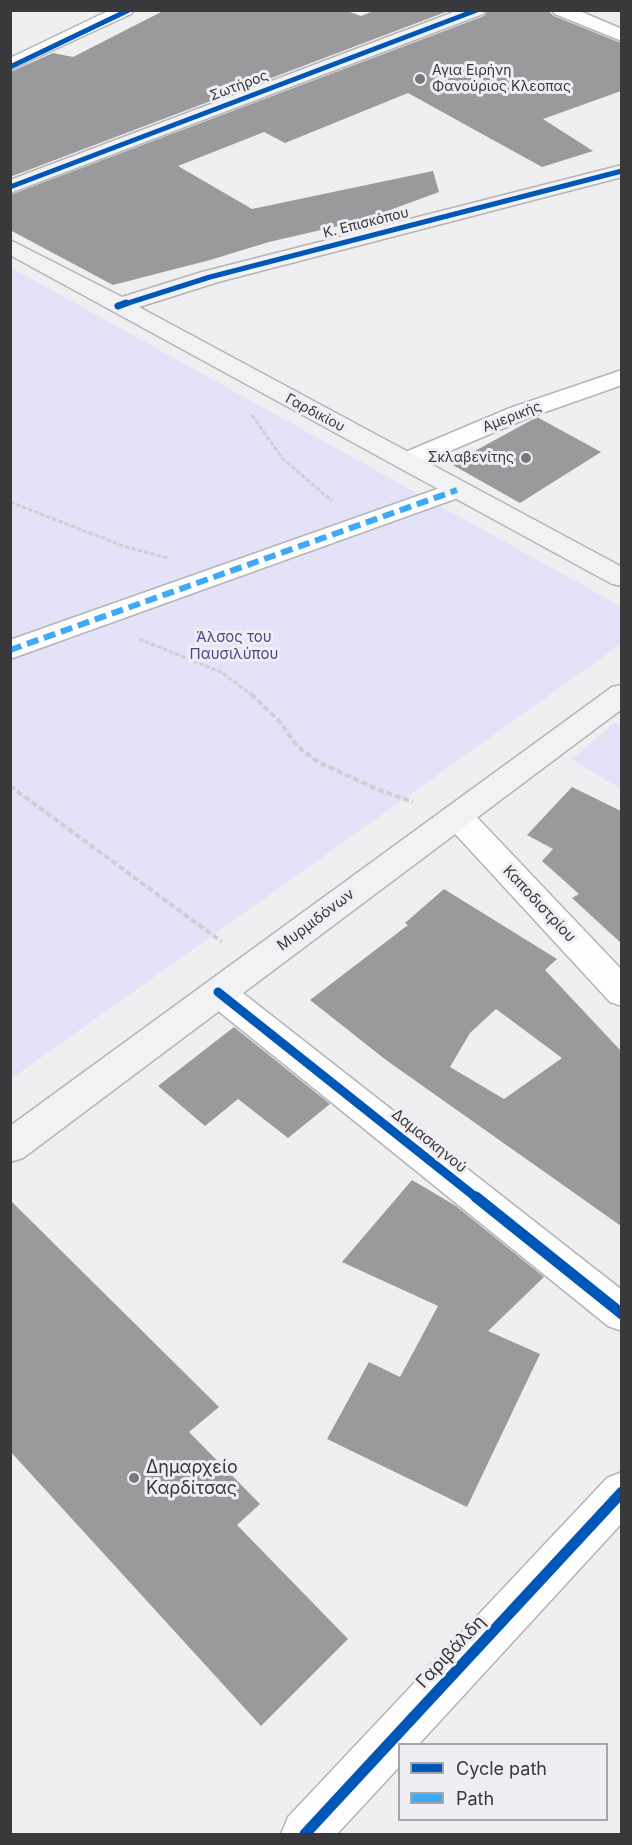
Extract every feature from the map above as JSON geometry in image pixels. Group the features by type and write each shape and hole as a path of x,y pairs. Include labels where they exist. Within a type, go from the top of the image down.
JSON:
{"main road":[{"name":"Σωτήρος","path":"10,187 477,10"},
{"name":"Κ. Επισκόπου","path":"118,306 210,278 621,171"},
{"name":"Γαρδικίου","path":"10,246 621,578"},
{"name":"Μυρμιδόνων","path":"10,1146 621,693"}],"street":[{"path":"10,64 125,10"},
{"path":"561,10 621,36"},
{"name":"Αμερικής","path":"405,461 519,413 621,377"},
{"path":"10,650 457,490"},
{"name":"Καποδιστρίου","path":"457,816 621,993"},
{"name":"Δαμασκηνού","path":"218,992 621,1314"},
{"name":"Γαριβάλδη","path":"305,1834 621,1492"}],"path":[{"path":"232,368 239,392 262,431 282,458 359,524"},
{"path":"10,502 123,546 163,557 232,569"},
{"path":"91,621 221,672 259,700 280,722 297,746 318,762 387,793 457,816"},
{"path":"10,786 213,935 252,967"}],"green space":[{"name":"Άλσος του Παυσιλύπου","path":"10,267 622,607 621,644 11,1079"},
{"path":"616,722 621,725 621,789 571,759"}],"building":[{"path":"165,10 344,10 361,16 376,10 451,10 10,177 10,72 53,53 73,57"},
{"path":"488,10 547,10 554,16 621,43 621,91 543,119 593,151 542,167 408,93 285,143 264,132 178,166 252,209 433,171 439,192 360,221 269,242 113,285 10,230 10,195 484,16"},
{"name":"Σκλαβενίτης","path":"537,417 601,452 520,503 451,464"},
{"path":"572,787 621,811 621,943 572,898 579,894 542,861 553,849 527,835"},
{"path":"444,889 557,959 545,970 621,1051 621,1226 386,1060 310,1000 408,925 405,923","holes":["496,1009 562,1058 504,1099 450,1067 470,1033"]},
{"path":"234,1027 330,1104 288,1138 238,1099 205,1126 158,1086"},
{"path":"412,1180 456,1206 544,1277 488,1331 540,1354 467,1507 327,1439 369,1362 400,1377 438,1306 342,1262"},
{"name":"Δημαρχείο Καρδίτσας","path":"10,1200 219,1407 189,1432 260,1504 237,1525 348,1639 261,1726 10,1451"}],"marked path":[{"path":"10,650 457,490"}],"cycle path":[{"path":"10,67 129,10"},
{"path":"10,187 477,10"},
{"path":"118,306 210,277 622,171"},
{"path":"218,992 622,1314"},
{"path":"305,1834 622,1492"}],"place":[{"name":"Αγια Ειρήνη Φανούριος Κλεοπας","path":"420,79"},
{"name":"Σκλαβενίτης","path":"526,458"},
{"name":"Δημαρχείο Καρδίτσας","path":"134,1478"}]}
